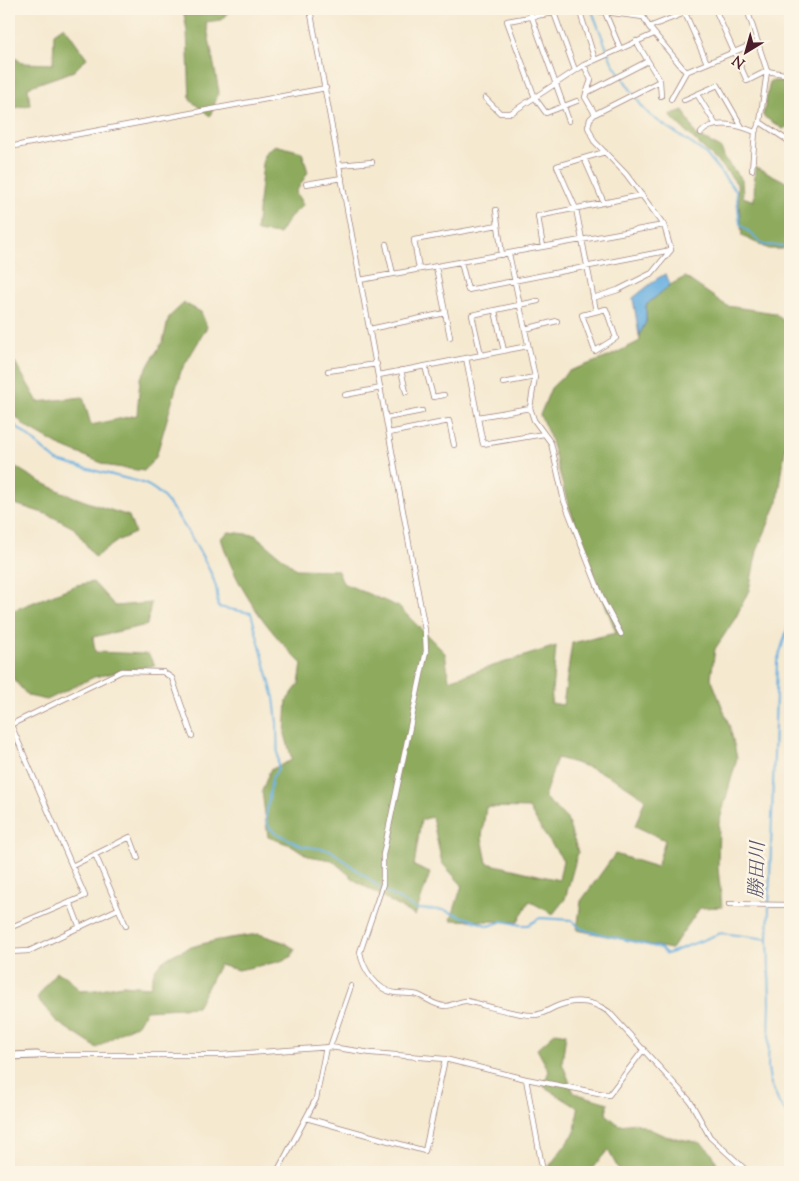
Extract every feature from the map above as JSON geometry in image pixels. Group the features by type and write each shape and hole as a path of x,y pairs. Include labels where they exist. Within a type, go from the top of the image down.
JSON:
{"street":[{"path":"310,9 425,630 426,651 383,855 383,884 360,952 362,962 369,974 382,987 393,992 412,993 426,998 436,1005 448,1006 464,1001 533,1016 567,1002 580,1001 597,1004 609,1012 644,1049 690,1101 710,1137 748,1172"},
{"path":"529,9 569,121"},
{"path":"579,9 595,60"},
{"path":"577,101 546,114 535,98 507,21 579,9 604,10 643,17"},
{"path":"639,9 654,34 686,72"},
{"path":"649,27 695,9"},
{"path":"715,9 747,81 766,71 790,74"},
{"path":"747,9 766,71 752,170"},
{"path":"604,10 620,48"},
{"path":"554,13 575,70"},
{"path":"685,13 707,63"},
{"path":"485,98 500,113 511,113 584,65 654,34"},
{"path":"636,41 660,81 661,96"},
{"path":"671,99 686,72 758,42"},
{"path":"586,93 648,61"},
{"path":"584,65 591,80 585,97 596,114"},
{"path":"660,81 596,114 590,119 588,127 594,141 642,196 664,225 671,250"},
{"path":"684,100 718,84 742,126"},
{"path":"9,147 326,88"},
{"path":"697,94 716,125"},
{"path":"760,122 790,142"},
{"path":"701,134 716,125 742,126 756,132"},
{"path":"596,311 576,209 557,166 605,152"},
{"path":"584,158 604,203"},
{"path":"340,165 372,162"},
{"path":"306,184 342,178"},
{"path":"543,247 538,216 642,196"},
{"path":"496,210 502,255"},
{"path":"419,269 414,240 498,225"},
{"path":"360,280 664,225"},
{"path":"386,244 393,274"},
{"path":"461,262 468,290 671,250"},
{"path":"592,298 618,290 652,273 671,250"},
{"path":"509,254 535,377 530,408 534,420 551,443 564,501 604,603 621,634"},
{"path":"436,267 450,336"},
{"path":"481,355 472,315 538,301"},
{"path":"606,309 616,338 595,351 582,314 596,311 606,309"},
{"path":"495,311 504,351"},
{"path":"370,329 445,313"},
{"path":"525,329 557,320"},
{"path":"379,375 528,346"},
{"path":"466,358 484,444 544,434"},
{"path":"328,371 377,364"},
{"path":"426,366 432,397 444,395"},
{"path":"401,370 406,392"},
{"path":"503,383 535,377"},
{"path":"345,395 381,388"},
{"path":"478,418 530,408"},
{"path":"386,418 422,411"},
{"path":"388,433 449,421 454,445"},
{"path":"9,928 85,896 10,725 122,671 163,672 172,678 192,736"},
{"path":"72,866 130,837 138,858"},
{"path":"95,854 126,926"},
{"path":"70,902 80,928"},
{"path":"728,904 790,905"},
{"path":"9,952 29,951 118,909"},
{"path":"277,1172 316,1099 328,1047 351,986"},
{"path":"9,1056 221,1055 328,1047 371,1053 445,1059 526,1079 609,1095 644,1049"},
{"path":"306,1118 425,1151 445,1059"},
{"path":"526,1079 543,1172"}],"green space":[{"path":"183,9 231,9 221,20 206,22 219,92 210,116 190,100 187,31"},
{"path":"64,26 87,58 74,71 28,87 30,105 9,109 9,53 22,63 53,64 54,33"},
{"path":"770,81 790,81 790,125 783,129 763,116"},
{"path":"683,110 696,135 721,148 725,159 742,180 743,197 754,201 755,166 788,183 790,174 790,240 783,249 769,249 742,236 737,184 725,169 669,115"},
{"path":"275,145 302,152 308,172 296,192 303,205 290,217 279,234 256,231 264,154"},
{"path":"685,277 727,306 775,313 790,327 790,438 786,443 778,501 757,551 749,590 736,617 715,649 711,678 730,727 737,758 719,823 718,868 722,907 700,908 671,949 577,930 581,901 615,854 657,867 665,840 635,826 645,799 624,784 604,774 557,758 544,797 567,819 578,852 565,899 553,914 529,901 518,922 451,920 462,885 442,863 432,817 421,820 414,866 430,873 415,916 356,881 332,860 308,856 293,846 268,837 262,791 270,770 292,760 285,734 287,700 299,684 302,664 276,636 253,606 235,574 221,538 229,532 255,535 296,569 337,570 343,583 399,607 445,653 449,680 556,646 551,703 563,705 572,643 616,633 567,501 550,437 540,415 551,388 569,371 608,357 640,341 639,335 646,322 646,305 670,285","holes":["486,807 529,808 542,831 563,860 559,880 487,863 482,837"]},
{"path":"184,303 201,312 207,327 181,371 156,457 144,471 109,466 58,445 25,426 9,410 9,364 15,362 38,402 83,397 91,425 137,415 140,379 163,341 169,317"},
{"path":"9,462 52,487 82,500 129,516 135,533 119,540 95,557 74,528 49,515 9,502"},
{"path":"93,582 115,606 151,603 147,625 93,637 95,652 148,654 155,665 94,677 47,700 28,696 9,674 9,612 77,585"},
{"path":"259,934 283,942 295,949 291,957 278,962 238,970 219,965 197,1007 146,1010 138,1024 123,1031 97,1048 57,1022 37,998 56,972 67,977 80,991 122,985 150,987 156,968 176,953 204,944"},
{"path":"556,1032 566,1034 562,1063 574,1093 608,1103 606,1114 619,1125 636,1123 665,1136 701,1143 712,1153 721,1172 620,1172 608,1150 589,1172 550,1172 548,1168 575,1132 578,1108 543,1086 549,1071 537,1049"}],"water":[{"path":"666,274 670,285 646,305 646,322 639,335 633,298"}],"waterway":[{"path":"592,11 612,62 643,108 651,116 705,153 736,191 740,224 764,245 787,246"},
{"path":"9,420 57,461 140,482 155,490 174,511 212,575 216,587 218,607 251,613 274,698 277,723 278,769 272,778 266,817 268,826 273,831 302,846 330,850 385,891 416,909 444,910 489,926 503,921 528,925 540,918 572,920 580,928 588,931 660,948 667,954 721,933 768,939"},
{"name":"勝田川","path":"790,620 777,662 768,939 770,1003 768,1067 770,1081 779,1103 790,1118"}]}
